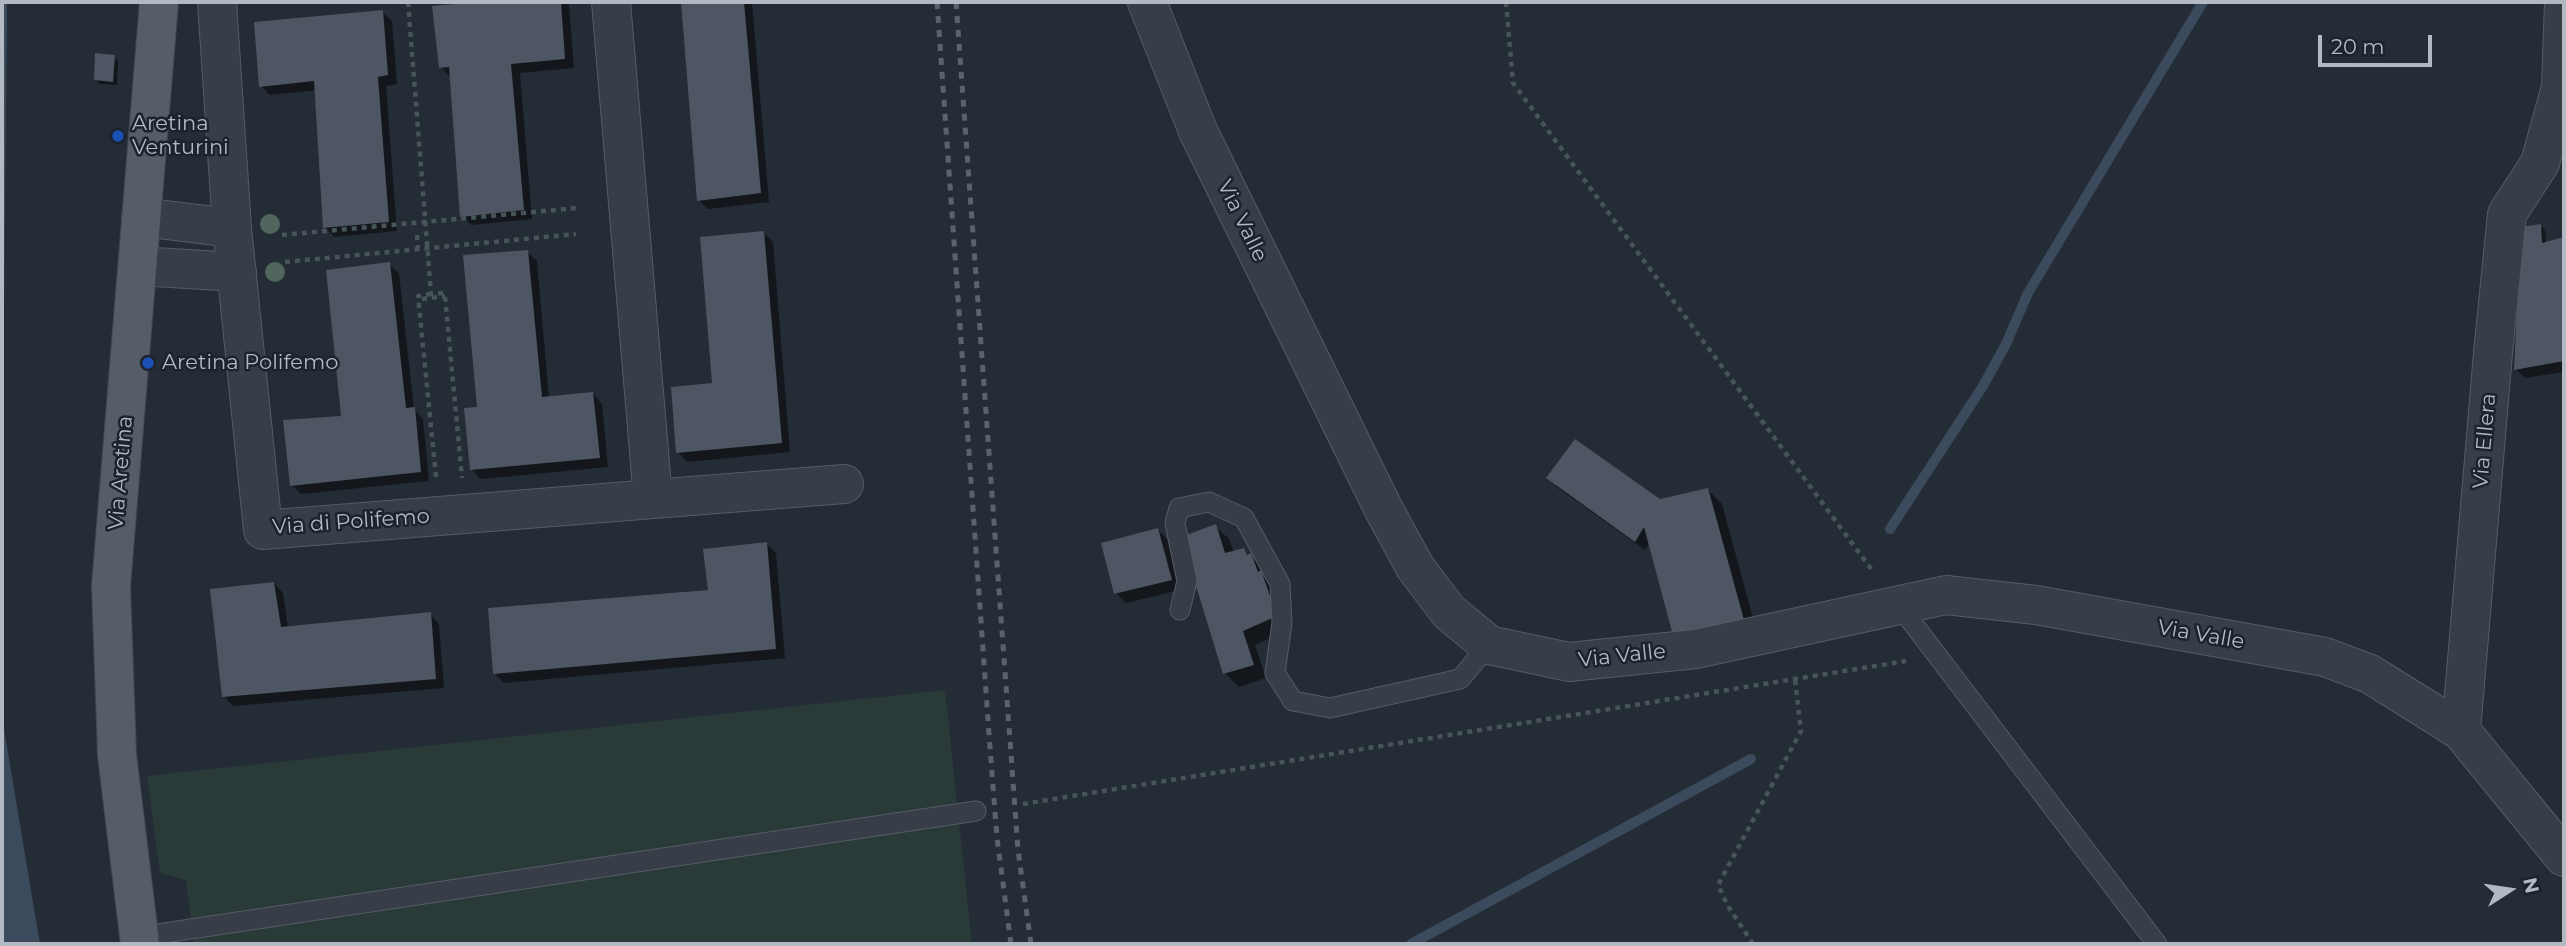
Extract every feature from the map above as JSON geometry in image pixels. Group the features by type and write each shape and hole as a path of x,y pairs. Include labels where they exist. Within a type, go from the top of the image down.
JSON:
{"main road":[{"name":"Via Aretina","path":"139,940 117,755 111,586 159,2"}],"street":[{"name":"Via di Polifemo","path":"217,2 232,228 263,530 844,484"},
{"path":"611,2 653,499"},
{"name":"Via Valle","path":"1146,2 1198,131 1383,509 1415,567 1449,612 1489,645 1569,662 1696,649 1946,595 1997,601 2325,657 2370,674 2461,731"},
{"name":"Via Ellera","path":"2461,731 2507,214 2540,163 2561,87 2564,2"},
{"path":"141,217 232,228"},
{"path":"138,267 237,272"},
{"path":"2461,731 2564,858"}],"lane":[{"path":"1180,610 1187,581 1175,523 1179,508 1209,502 1244,518 1280,584 1282,623 1275,673 1293,701 1330,708 1461,679 1489,645"},
{"path":"1898,604 2157,944"},
{"path":"139,940 976,811"}],"path":[{"path":"408,2 431,295"},
{"path":"1506,2 1513,83 1898,604"},
{"path":"282,235 577,208"},
{"path":"285,262 576,234"},
{"path":"417,235 418,248"},
{"path":"436,479 418,296 444,293 445,296"},
{"path":"422,299 445,296"},
{"path":"445,296 463,488"},
{"path":"1023,804 1936,656"},
{"path":"1753,944 1728,906 1718,885 1801,731 1795,679"}],"shaded area":[{"path":"945,690 972,944 194,944 186,880 160,873 147,776"}],"water":[{"path":"2,2 7,2 2,515"},
{"path":"2,717 40,944 2,944"}],"building":[{"path":"478,2 561,2 565,59 511,64 524,210 460,217 449,67 439,68 432,6"},
{"path":"681,2 744,2 761,193 697,201"},
{"path":"383,10 388,75 378,77 389,222 323,228 314,81 259,87 254,22"},
{"path":"95,53 115,55 113,82 94,80"},
{"path":"2541,224 2542,243 2564,237 2564,361 2514,370 2521,227"},
{"path":"764,231 782,443 676,453 671,387 712,383 700,237"},
{"path":"528,250 542,397 593,392 600,458 470,470 464,408 477,407 463,255"},
{"path":"390,262 406,408 415,407 421,472 290,486 283,420 341,416 326,270"},
{"path":"1575,439 1660,499 1708,488 1747,631 1675,643 1644,527 1635,542 1546,478"},
{"path":"1216,524 1225,553 1244,548 1247,555 1251,553 1258,572 1261,570 1277,616 1243,631 1254,665 1223,674 1181,537"},
{"path":"1158,528 1172,580 1114,594 1101,543"},
{"path":"767,542 776,649 493,674 488,608 708,590 703,549"},
{"path":"274,582 281,627 431,612 436,679 222,697 210,589"}],"waterway":[{"path":"1890,529 1983,386 2006,344 2028,293 2203,2"},
{"path":"1411,944 1751,759"}],"railway":[{"path":"937,2 997,838 1011,944"},
{"path":"956,2 1018,850 1031,944"}],"place":[{"name":"Aretina Venturini","path":"118,136"},
{"name":"Aretina Polifemo","path":"148,363"}]}
